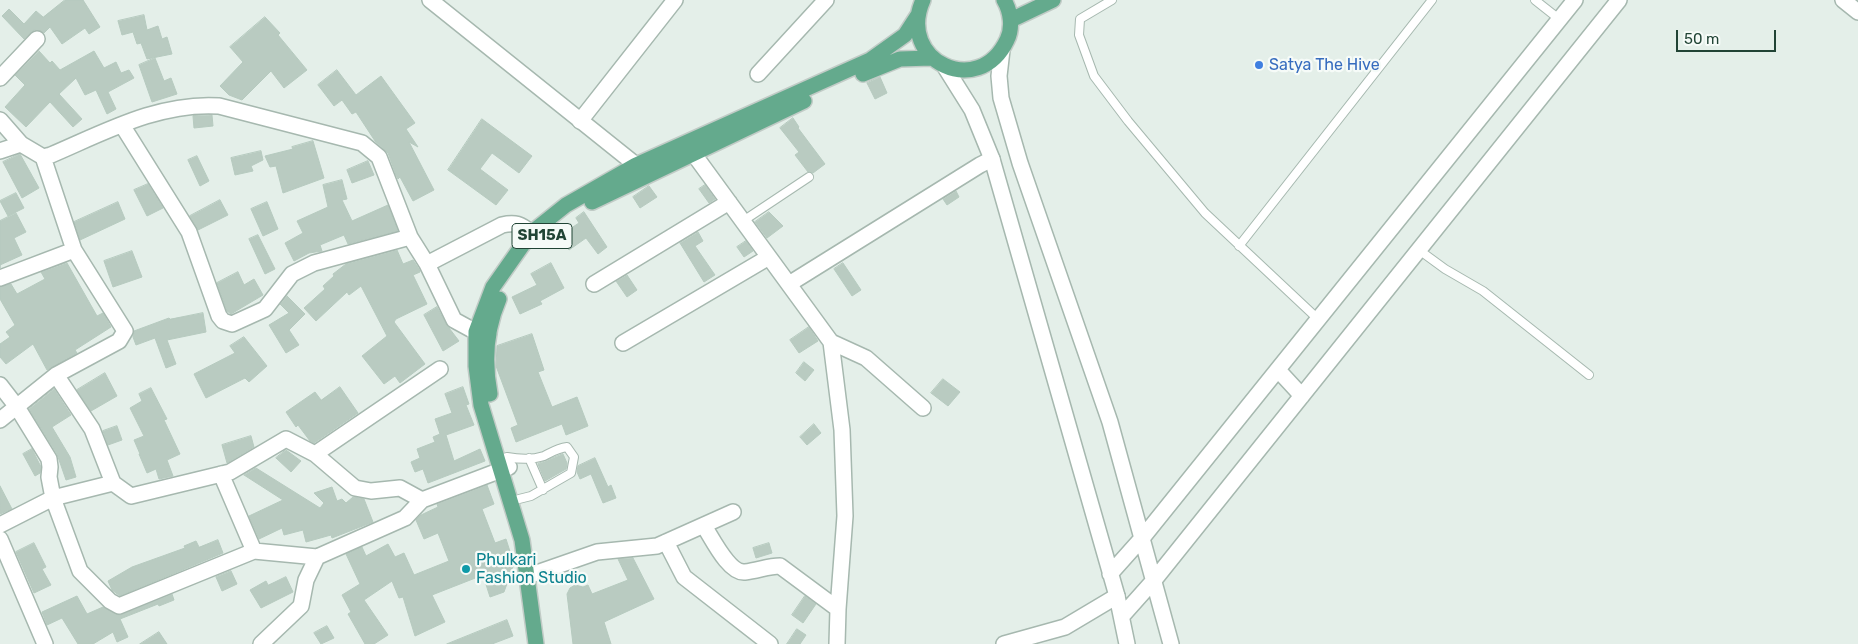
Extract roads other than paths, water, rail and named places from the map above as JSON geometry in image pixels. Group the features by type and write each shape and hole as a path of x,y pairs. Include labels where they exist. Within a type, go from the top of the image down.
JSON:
{"main road":[{"path":"923,0 918,15 917,30 922,44 931,58 944,67 960,71 976,69 991,62 1002,50 1009,36 1011,20 1004,0"},
{"path":"1011,20 1053,0"},
{"name":"SH15A","path":"482,332 504,284 518,263 548,230 602,196 693,153 754,118 870,60 905,35 918,15"},
{"name":"SH15A","path":"546,644 532,574 522,540 488,384 482,332 493,287 531,233 566,205 636,165 900,59 931,58"},
{"name":"SH15A","path":"506,465 531,540 536,644"}],"street":[{"path":"430,0 636,165"},
{"path":"580,120 675,0"},
{"path":"758,74 826,0"},
{"path":"1110,574 1143,537 1319,320 1575,0"},
{"path":"1122,616 1302,396 1619,0"},
{"path":"1843,0 1858,12"},
{"path":"0,78 36,39"},
{"path":"1002,50 999,76 1001,98 1023,173 1110,422 1171,644"},
{"path":"944,67 972,110 992,159 1117,596 1127,644"},
{"path":"0,120 21,144 43,156 52,155 122,125 174,108 195,105 219,106 362,143 380,157 410,237 427,264 454,320 482,332"},
{"path":"122,125 189,232 219,316 227,324 232,324 265,309 292,274 314,263 410,237"},
{"path":"0,151 21,144"},
{"path":"693,153 831,342 842,430 845,516 837,644"},
{"path":"0,420 56,375 119,340 125,331 74,250 43,156"},
{"path":"789,284 980,164 992,159"},
{"path":"594,284 729,202"},
{"path":"427,264 502,225 512,223 522,225 531,233"},
{"path":"0,278 74,250"},
{"path":"623,343 769,256"},
{"path":"831,342 866,358 923,408"},
{"path":"315,454 440,370"},
{"path":"1278,370 1302,396"},
{"path":"56,375 92,429 113,483 131,496 230,472 286,439 315,454 355,488 371,491 400,488 422,500"},
{"path":"0,385 17,407 49,459 49,477 53,498 80,570 110,601 119,606 254,551 317,557 405,518 422,500 506,465"},
{"path":"221,474 254,551"},
{"path":"0,526 53,498 113,483"},
{"path":"532,574 597,552 657,546 733,512"},
{"path":"704,526 722,556 735,570 742,572 780,566 838,609"},
{"path":"0,539 45,644"},
{"path":"666,542 684,577 770,644"},
{"path":"261,644 301,606 306,580 317,557"},
{"path":"1004,644 1065,627 1117,596"}],"lane":[{"path":"1112,0 1080,19 1079,35 1094,76 1128,121 1199,206 1319,320"},
{"path":"1240,246 1432,0"},
{"path":"1535,0 1560,20"},
{"path":"743,221 809,177"},
{"path":"1419,250 1444,269 1483,291 1589,375"},
{"path":"506,465 529,458 542,457 555,450 567,447 574,457 571,473 543,490 519,500"},
{"path":"529,458 543,490"}],"place":[{"name":"Satya The Hive","path":"1259,65"},
{"name":"Phulkari Fashion Studio","path":"466,569"}]}
